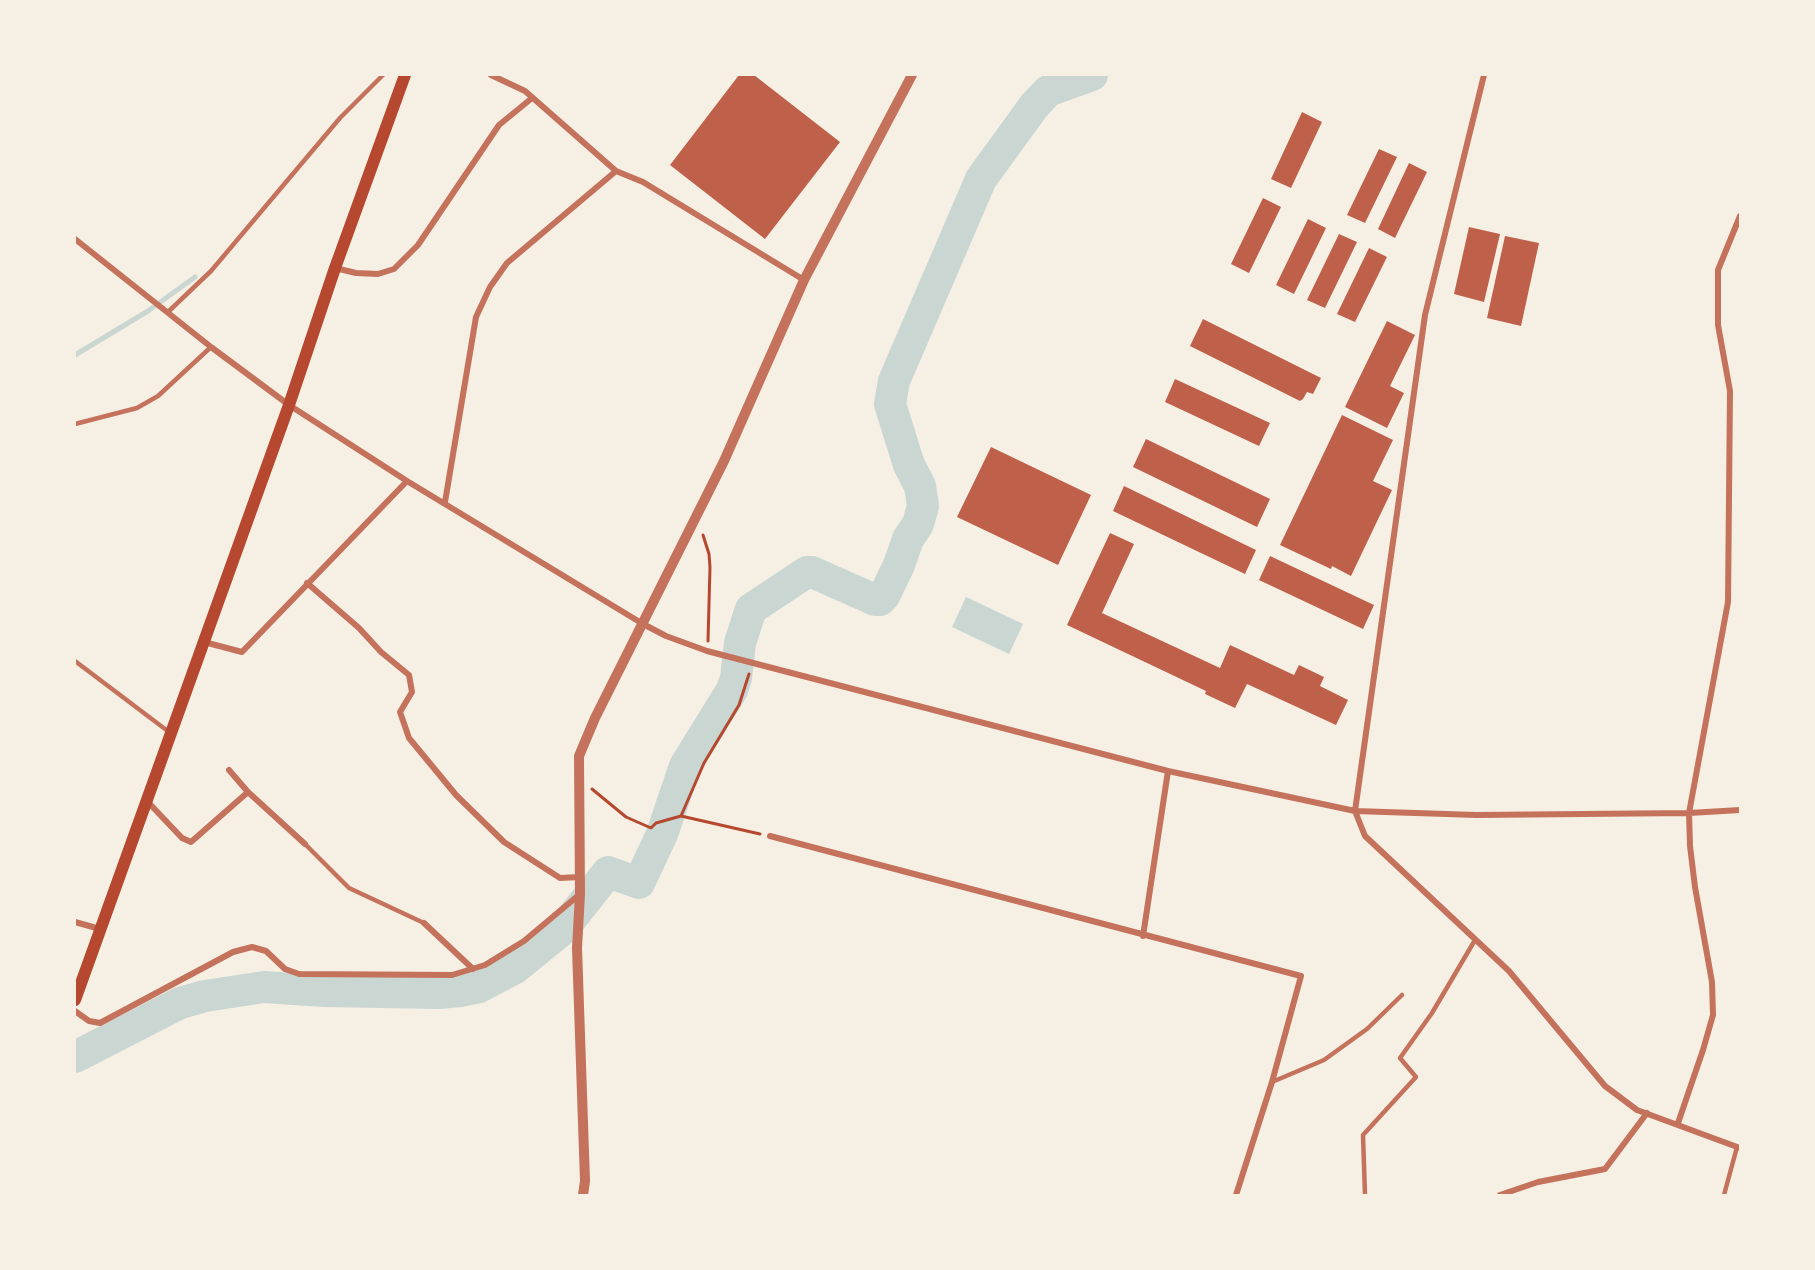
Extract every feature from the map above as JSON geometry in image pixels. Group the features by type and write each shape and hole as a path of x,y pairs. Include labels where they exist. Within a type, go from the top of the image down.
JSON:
{"main road":[{"path":"75,1000 405,75"}],"street":[{"path":"491,75 525,92 616,171 643,182 804,280"},
{"path":"583,1195 585,1181 578,948 579,756 724,461 804,280 912,75"},
{"path":"1484,75 1425,315 1355,811 1365,836 1509,971 1605,1086 1637,1110 1678,1123 1738,1148"},
{"path":"335,268 356,273 378,274 394,269 418,244 499,124 532,98"},
{"path":"445,502 476,317 490,287 507,263 616,171"},
{"path":"1678,1123 1713,1014 1712,982 1690,846 1689,813 1728,602 1730,391 1718,325 1718,270 1739,219"},
{"path":"75,239 211,347 289,405 406,480 643,624 666,636 707,651 1168,771 1355,811 1476,815 1689,813 1740,810"},
{"path":"204,642 242,652 406,480"},
{"path":"307,583 409,675 412,692 400,712 409,738 456,795 504,842 560,878 580,877"},
{"path":"229,770 248,792 305,844"},
{"path":"1143,936 1168,771"},
{"path":"147,801 182,838 191,842 248,792"},
{"path":"770,836 1300,976 1272,1082 1236,1195"},
{"path":"75,1011 89,1021 100,1023 232,952 252,947 266,951 285,969 299,974 452,975 485,965 524,941 580,894"},
{"path":"75,922 100,929"},
{"path":"424,923 473,969"},
{"path":"1500,1195 1538,1182 1605,1169 1647,1113"}],"lane":[{"path":"168,312 211,271 340,118 383,75"},
{"path":"75,424 137,408 158,396 211,347"},
{"path":"75,661 171,733"},
{"path":"305,844 350,888 424,923"},
{"path":"1365,1195 1363,1135 1416,1077 1400,1058 1432,1013 1475,940"},
{"path":"1272,1082 1324,1060 1367,1029 1402,995"},
{"path":"1724,1195 1738,1148"}],"path":[{"path":"697,516 709,554 710,595 707,651"},
{"path":"681,816 704,763 739,705 749,662"},
{"path":"579,778 626,817 651,828 656,823 681,816 770,836"}],"shaded area":[{"path":"966,597 1023,624 1009,654 952,627"}],"building":[{"path":"739,75 754,75 840,142 765,239 670,165"},
{"path":"1302,112 1322,122 1291,188 1271,179"},
{"path":"1379,149 1397,157 1365,223 1347,215"},
{"path":"1409,163 1427,172 1395,238 1378,229"},
{"path":"1263,198 1281,207 1249,273 1231,264"},
{"path":"1308,219 1326,228 1294,294 1276,285"},
{"path":"1469,227 1500,234 1484,302 1454,294"},
{"path":"1339,234 1357,242 1325,308 1307,300"},
{"path":"1505,236 1539,243 1521,326 1487,318"},
{"path":"1369,248 1387,257 1355,322 1337,314"},
{"path":"1203,319 1321,378 1313,394 1307,392 1300,401 1190,346"},
{"path":"1387,321 1415,335 1390,386 1404,393 1387,428 1345,407"},
{"path":"1175,379 1270,423 1259,446 1165,402"},
{"path":"1342,415 1393,440 1373,481 1392,490 1351,576 1280,545"},
{"path":"1146,439 1270,499 1257,527 1133,467"},
{"path":"991,447 1091,495 1058,565 957,517"},
{"path":"1124,486 1256,550 1245,574 1113,511"},
{"path":"1110,533 1134,544 1102,613 1220,668 1230,645 1294,675 1299,665 1324,677 1320,686 1348,700 1336,725 1247,684 1235,708 1205,694 1206,691 1067,625"},
{"path":"1270,556 1374,605 1363,629 1259,580"}],"waterway":[{"path":"75,1057 180,1003 205,996 264,987 325,991 439,993 479,987 515,968 563,929 608,872 639,883 662,834 685,766 732,690 736,678 740,643 751,609 807,572 812,572 875,600 880,600 884,596 908,539 918,524 923,506 920,486 909,465 890,404 894,381 981,179 1034,106 1048,91 1092,75"},
{"path":"75,355 148,311 195,277"}]}
